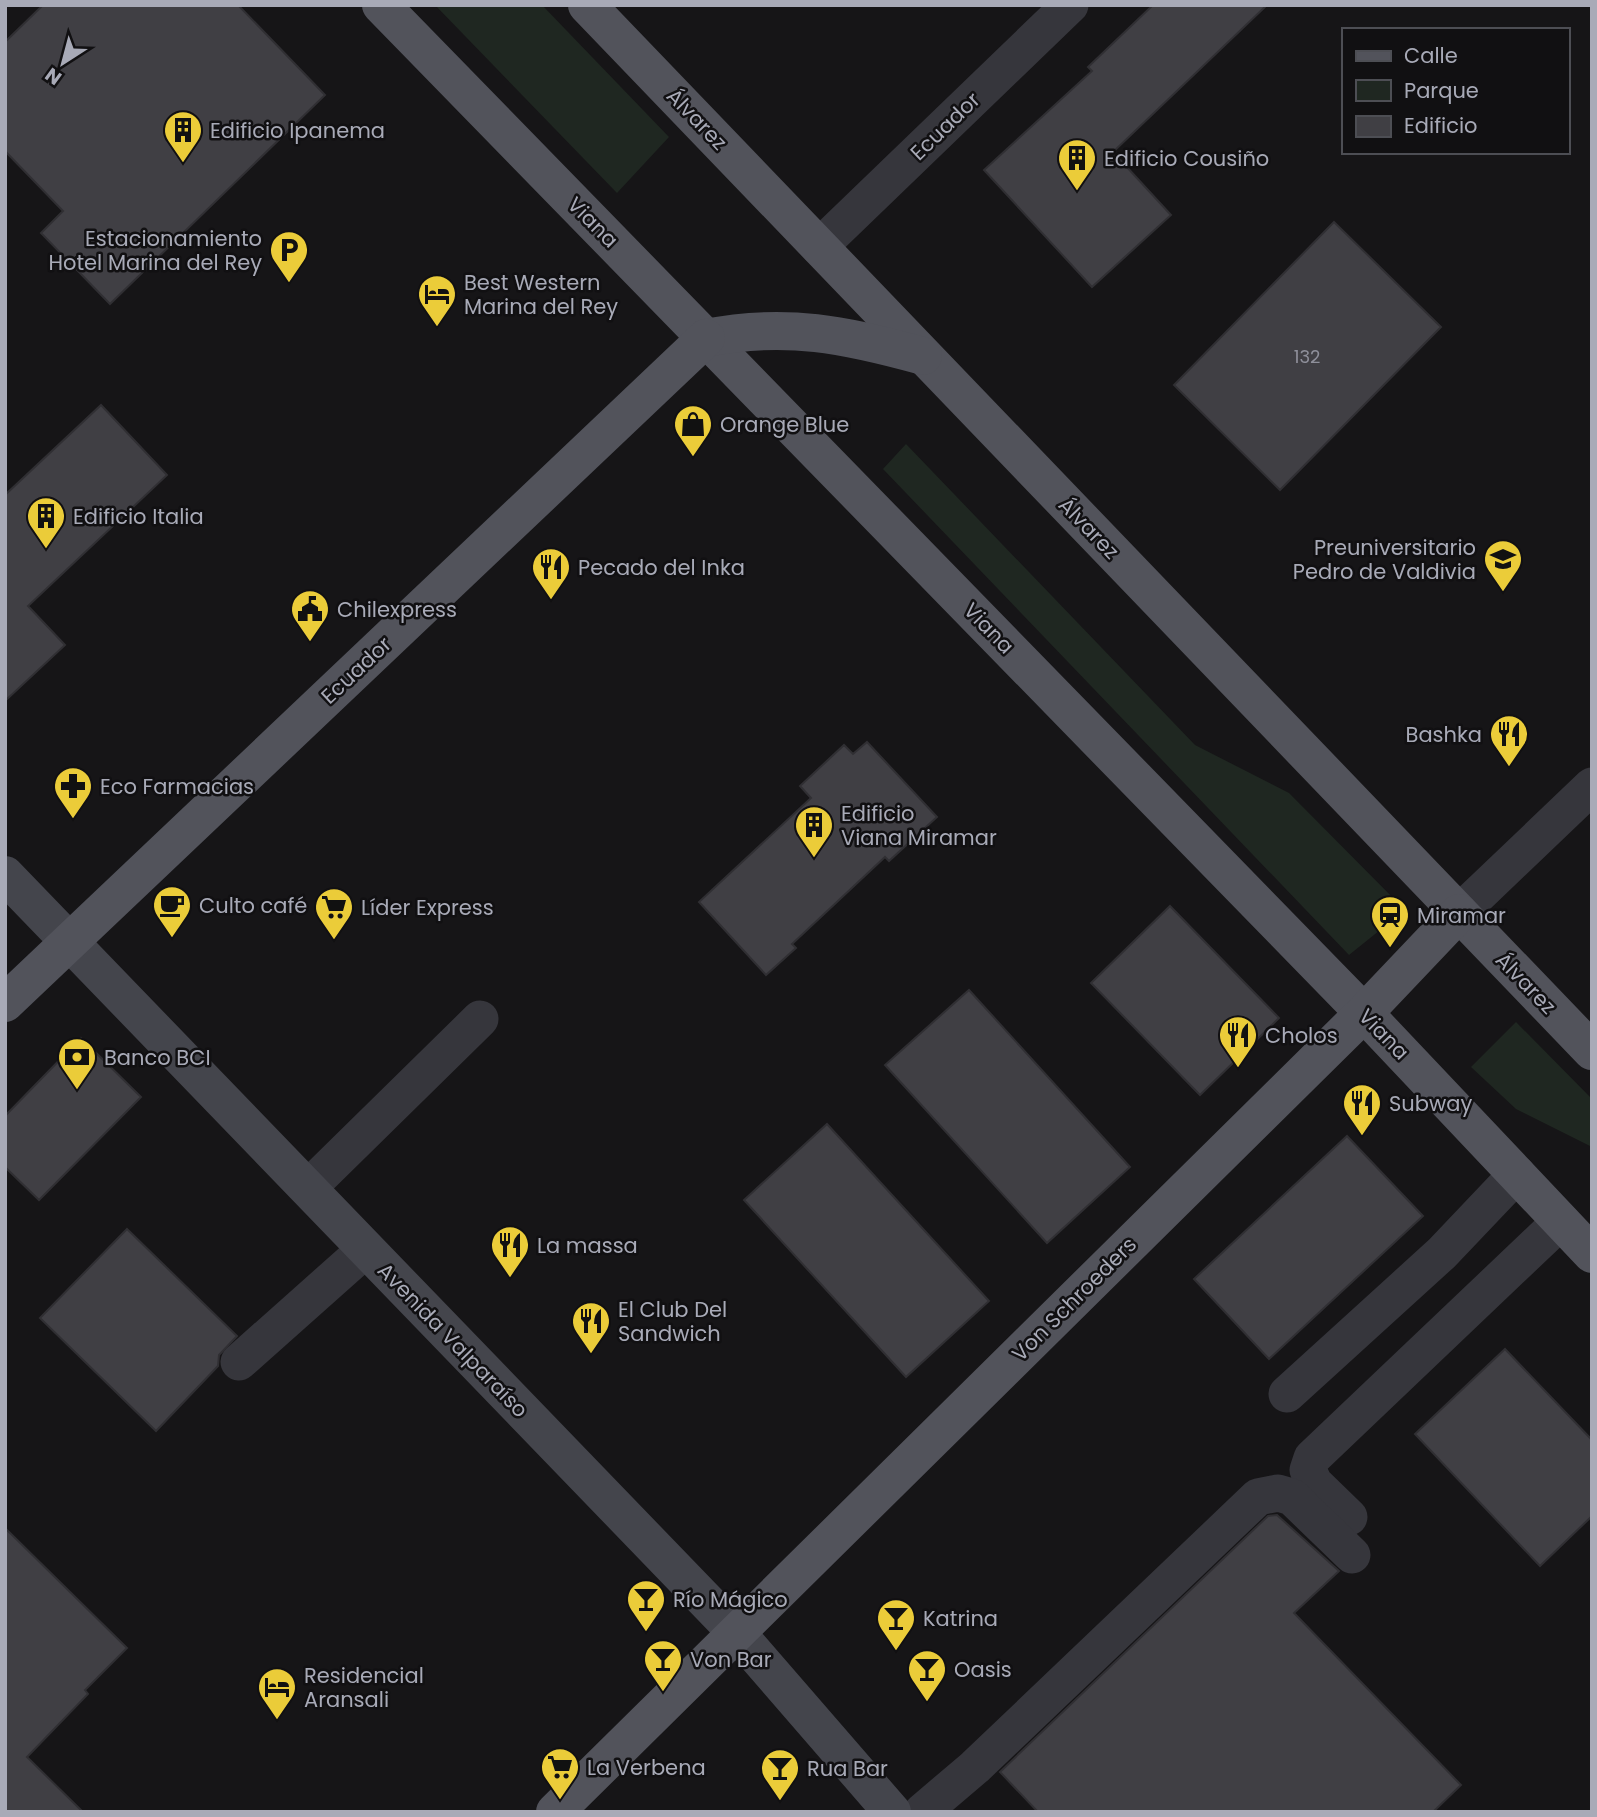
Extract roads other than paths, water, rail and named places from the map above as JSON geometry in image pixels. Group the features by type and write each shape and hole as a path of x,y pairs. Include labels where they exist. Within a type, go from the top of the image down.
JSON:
{"main road":[{"name":"Viana","path":"381,5 1364,1013 1592,1255"},
{"name":"Álvarez","path":"587,5 1592,1051"},
{"path":"706,338 735,332 813,331 853,337 925,357"},
{"name":"Ecuador","path":"5,1003 706,338"},
{"name":"Von Schroeders","path":"555,1812 1364,1013 1460,914"}],"street":[{"name":"Ecuador","path":"819,247 1070,5"},
{"name":"Von Schroeders","path":"1460,914 1592,786"},
{"name":"Avenida Valparaíso","path":"5,875 736,1632 892,1812"},
{"path":"307,1188 480,1019"},
{"path":"1287,1394 1442,1253 1517,1174"},
{"path":"922,1812 975,1767 1258,1497 1278,1493 1293,1497 1352,1538 1314,1483 1308,1470 1312,1458 1561,1221"},
{"path":"239,1362 366,1249"}],"place":[{"name":"Edificio Ipanema","path":"183,164"},
{"name":"Edificio Cousiño","path":"1077,192"},
{"name":"Estacionamiento Hotel Marina del Rey","path":"289,284"},
{"name":"Best Western Marina del Rey","path":"437,328"},
{"name":"Orange Blue","path":"693,458"},
{"name":"Edificio Italia","path":"46,550"},
{"name":"Preuniversitario Pedro de Valdivia","path":"1503,593"},
{"name":"Pecado del Inka","path":"551,601"},
{"name":"Chilexpress","path":"310,643"},
{"name":"Bashka","path":"1509,768"},
{"name":"Eco Farmacias","path":"73,820"},
{"name":"Edificio Viana Miramar","path":"814,859"},
{"name":"Culto café","path":"172,939"},
{"name":"Líder Express","path":"334,941"},
{"name":"Miramar","path":"1390,949"},
{"name":"Cholos","path":"1238,1069"},
{"name":"Banco BCI","path":"77,1091"},
{"name":"Subway","path":"1362,1137"},
{"name":"La massa","path":"510,1279"},
{"name":"El Club Del Sandwich","path":"591,1355"},
{"name":"Río Mágico","path":"646,1633"},
{"name":"Katrina","path":"896,1652"},
{"name":"Von Bar","path":"663,1693"},
{"name":"Oasis","path":"927,1703"},
{"name":"Residencial Aransali","path":"277,1721"},
{"name":"La Verbena","path":"560,1801"},
{"name":"Rua Bar","path":"780,1802"}]}
